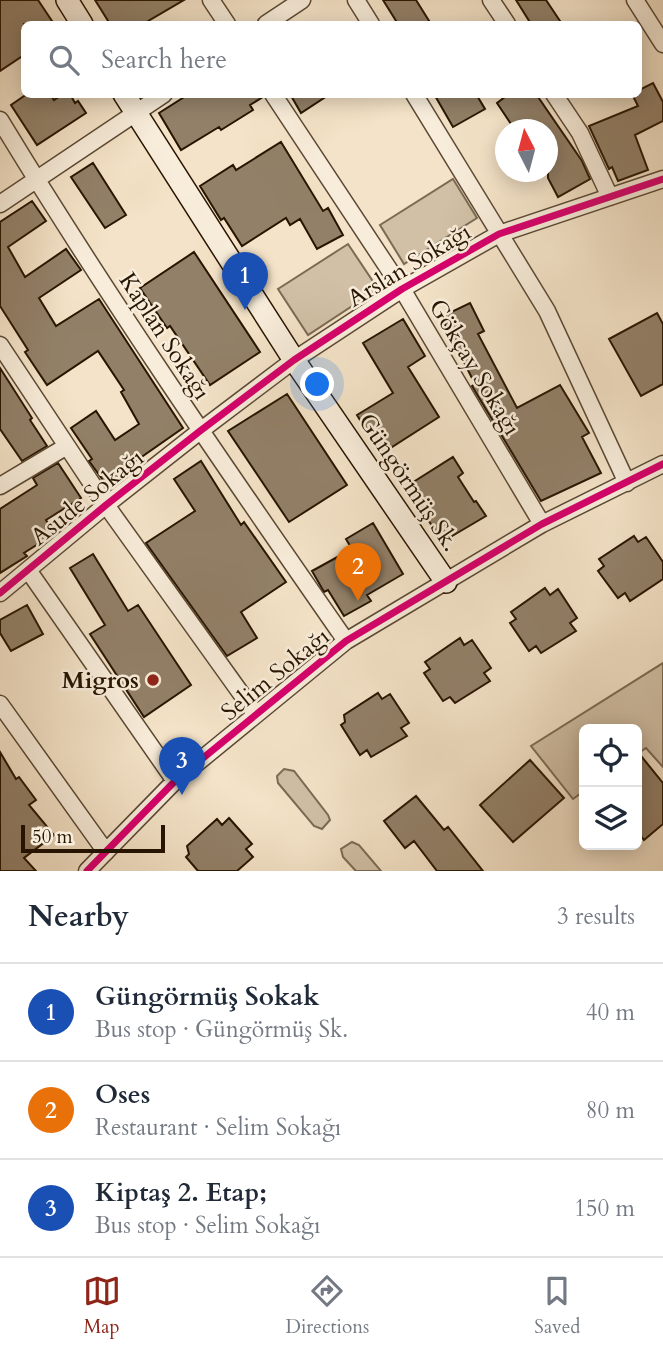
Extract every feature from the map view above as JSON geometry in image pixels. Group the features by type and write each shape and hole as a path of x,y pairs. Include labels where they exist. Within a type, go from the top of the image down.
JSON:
{"street":[{"path":"67,0 80,21"},
{"path":"211,0 225,21"},
{"path":"270,21 302,0"},
{"path":"356,0 369,21"},
{"path":"491,0 505,21"},
{"path":"635,0 663,44"},
{"name":"Güngörmüş Sk.","path":"126,98 294,360 446,582"},
{"path":"0,204 158,98"},
{"name":"Gökçay Sokağı","path":"276,98 402,289 542,524"},
{"path":"416,98 547,311 627,483"},
{"path":"557,98 580,133 610,198"},
{"name":"Kaplan Sokağı","path":"0,120 36,180 200,431 346,641"},
{"name":"Arslan Sokağı","path":"200,431 294,360 402,289 499,233 663,179"},
{"path":"0,345 106,505 254,713"},
{"name":"Asude Sokağı","path":"0,593 200,431"},
{"path":"0,486 67,446"},
{"name":"Selim Sokağı","path":"87,871 175,781 254,713 346,641 542,524 663,464"},
{"path":"28,570 175,781"},
{"path":"0,704 106,852"}],"shaded area":[{"path":"453,179 477,218 404,264 380,225"},
{"path":"348,244 378,289 308,335 278,289"},
{"path":"663,663 663,767 646,748 642,751 642,724 579,724 579,795 573,799 531,746"},
{"path":"284,769 294,771 328,815 330,820 322,829 314,826 278,783 277,776"},
{"path":"352,842 359,845 381,871 356,871 343,857 341,849"}],"building":[{"path":"0,0 38,0 52,21 21,21 21,57 0,71"},
{"path":"95,0 184,0 148,21 108,21"},
{"path":"383,0 416,0 429,21 396,21"},
{"path":"516,0 546,0 560,21 529,21"},
{"path":"653,83 663,102 663,121 635,135 648,170 618,181 612,167 609,169 589,126 638,106 634,98 642,98 642,88"},
{"path":"21,98 72,98 75,103 78,101 86,113 37,145 11,105"},
{"path":"183,98 261,98 250,105 253,110 181,150 159,113"},
{"path":"292,98 324,98 301,113"},
{"path":"436,98 478,98 485,109 453,127"},
{"path":"504,98 539,98 553,119 508,119 497,103"},
{"path":"558,126 582,161 590,179 558,197 550,182 558,182"},
{"path":"281,142 323,211 328,208 343,235 317,249 300,219 290,225 286,218 242,246 224,218 221,220 200,186 233,165 236,170"},
{"path":"93,163 126,215 105,228 71,177"},
{"path":"32,201 46,221 8,247 25,277 66,249 81,270 39,298 56,326 99,299 183,428 133,463 136,467 108,487 89,461 92,459 71,428 96,411 115,440 139,424 121,392 124,390 98,351 47,385 0,306 0,222"},
{"path":"194,252 260,352 210,385 140,288"},
{"path":"470,303 484,331 478,334 517,408 560,385 589,433 582,437 601,473 541,501 472,386 475,384 441,317"},
{"path":"657,313 663,324 663,384 641,396 609,339"},
{"path":"403,319 425,356 408,367 439,417 381,454 357,415 393,393 363,343"},
{"path":"0,368 47,446 22,461 0,429"},
{"path":"287,394 347,485 289,522 228,431"},
{"path":"453,457 463,473 458,477 486,516 442,542 407,486"},
{"path":"201,461 241,525 244,522 286,582 241,612 257,638 227,656 146,543 195,511 174,479"},
{"path":"58,463 81,498 46,520 54,534 24,553 27,556 0,573 0,509 37,485 33,478"},
{"path":"373,523 403,574 367,595 371,601 344,616 328,590 324,592 312,571 352,549 346,539"},
{"path":"634,536 638,542 646,537 663,562 663,579 630,601 625,593 618,598 598,571 604,566 599,559"},
{"path":"93,554 128,611 138,605 191,685 144,717 90,634 105,625 70,568"},
{"path":"545,588 550,595 558,589 577,618 570,623 576,631 541,653 536,646 529,651 510,623 516,619 511,612"},
{"path":"27,605 43,634 11,651 0,633 0,620"},
{"path":"460,638 464,645 472,640 491,668 484,673 490,681 455,703 450,697 443,701 424,673 430,669 425,662"},
{"path":"378,693 382,699 390,694 409,723 401,728 407,736 371,757 367,750 360,755 341,725 345,722 344,715"},
{"path":"0,752 16,779 19,777 36,800 29,805 54,835 24,858 36,871 0,871"},
{"path":"642,757 663,783 663,824 644,840"},
{"path":"530,760 564,798 513,842 480,805"},
{"path":"416,796 444,830 448,827 483,871 437,871 414,841 405,848 384,821"},
{"path":"229,818 252,844 246,849 253,857 237,871 198,871 186,857 189,854 187,846 217,819 222,825"}],"cycle path":[{"path":"0,593 200,431 294,360 402,289 499,234 663,179"},
{"path":"87,871 175,781 346,641 542,524 663,464"}],"place":[{"name":"Güngörmüş Sokak","path":"245,310"},
{"name":"Oses","path":"358,601"},
{"name":"Migros","path":"153,680"},
{"name":"Kiptaş 2. Etap;","path":"182,795"}]}
